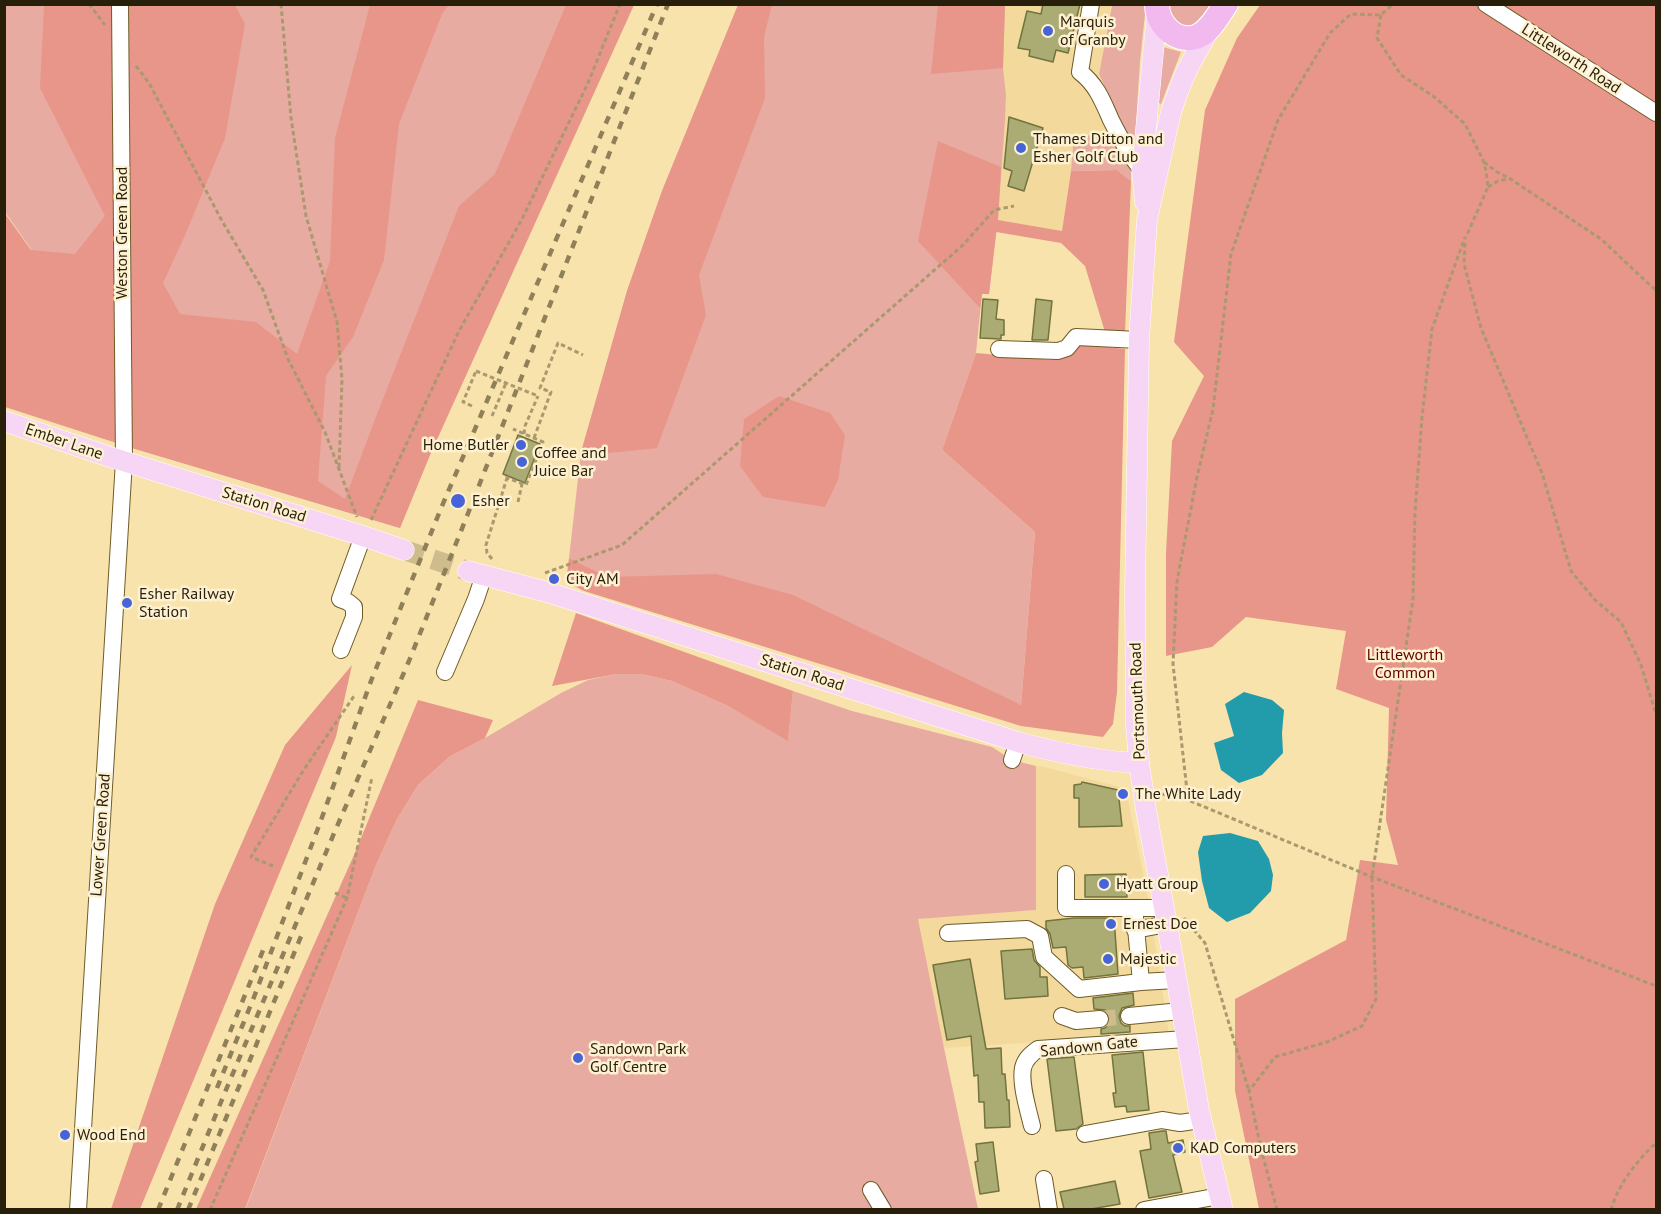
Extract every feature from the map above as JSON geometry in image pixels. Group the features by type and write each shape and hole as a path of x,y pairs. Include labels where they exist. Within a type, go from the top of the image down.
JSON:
{"highway":[{"path":"1157,9 1164,26 1171,32 1182,37 1197,36 1211,26 1226,4"}],"main road":[{"path":"1163,153 1192,84 1239,4"},
{"name":"Portsmouth Road","path":"1157,9 1142,170 1147,220 1139,340 1135,592 1136,725 1146,810 1200,1120 1221,1203"},
{"name":"Portsmouth Road","path":"1147,220 1171,112 1196,52 1211,26"},
{"name":"Ember Lane","path":"4,421 124,461"},
{"name":"Station Road","path":"124,461 404,550"},
{"name":"Station Road","path":"481,568 1015,751 1057,752 1101,760 1139,763"}],"street":[{"name":"Weston Green Road","path":"120,4 124,461"},
{"path":"1091,4 1080,72 1096,88 1133,160 1142,170"},
{"name":"Littleworth Road","path":"1486,4 1656,113"},
{"path":"999,349 1058,351 1067,348 1076,337 1139,340"},
{"name":"Lower Green Road","path":"78,1209 124,461"},
{"path":"341,650 354,617 354,607 340,599 363,536"},
{"path":"445,672 476,599 481,568"},
{"path":"1066,874 1066,908 1166,916"},
{"path":"1141,982 1135,924 1166,916"},
{"path":"948,933 1027,929 1040,936 1044,957 1079,988 1176,980"},
{"path":"1129,1016 1181,1011"},
{"path":"1062,1016 1076,1021 1100,1019"},
{"name":"Sandown Gate","path":"1032,1126 1023,1080 1023,1067 1029,1056 1038,1049 1186,1039"},
{"path":"1085,1134 1162,1120 1180,1122 1200,1120"},
{"path":"1044,1179 1049,1209"},
{"path":"871,1190 883,1209"},
{"path":"1144,1209 1221,1203"}],"path":[{"path":"90,4 150,82 222,221 263,290 288,359 325,432 363,536"},
{"path":"282,4 291,118 306,216 337,322 342,380 339,469"},
{"path":"363,536 459,331 522,219 588,83 620,4"},
{"path":"1249,1091 1275,1057 1327,1042 1362,1026 1376,999 1372,877 1413,599 1415,512 1422,417 1432,329 1465,237 1488,187 1483,160 1465,123 1433,96 1401,75 1377,38 1381,15 1392,4"},
{"path":"1188,800 1173,664 1177,581 1213,409 1231,254 1278,120 1330,33 1351,14 1381,15"},
{"path":"1483,160 1497,172 1601,239 1656,290"},
{"path":"1488,187 1509,178"},
{"path":"542,574 622,545 963,245 994,210 1014,206"},
{"path":"1465,237 1464,264 1481,328 1542,473 1571,572 1595,600 1621,622 1641,665 1656,714"},
{"path":"534,438 551,392 540,388 558,343 584,355"},
{"path":"472,406 463,402 476,371 538,396 525,426 524,434"},
{"path":"492,416 506,383"},
{"path":"481,568 507,477 526,485 543,442 513,429"},
{"path":"518,502 522,484"},
{"path":"273,866 251,857 303,771 354,696"},
{"path":"210,1209 347,898 372,777"},
{"path":"1161,794 1174,795 1188,800 1372,877 1656,986"},
{"path":"1161,888 1168,900 1205,943 1249,1091 1277,1209"},
{"path":"335,893 347,898"},
{"path":"1611,1209 1623,1181 1656,1143"}],"shaded area":[{"path":"4,5 622,5 400,528 132,448 108,359 5,212"},
{"name":"Thames Ditton and Esher Golf Club","path":"738,5 1005,5 1003,68 1006,95 1005,120 998,220 989,294 982,294 976,353 942,450 1035,532 1021,705 609,577 569,558 581,452 627,291 662,191"},
{"path":"1005,5 1111,5 1099,74 1114,111 1110,136 1074,135 1062,232 998,220 1006,95 1003,68"},
{"path":"1112,5 1146,5 1135,141 1130,143 1099,74"},
{"path":"1167,5 1213,5 1196,25 1189,27 1174,22"},
{"path":"1163,47 1181,52 1161,104 1159,103"},
{"path":"1074,135 1110,136 1115,140 1131,171 1131,181 1117,170 1071,171"},
{"path":"617,674 641,674 672,681 728,706 788,740 793,691 852,711 992,747 1012,760 1036,766 1036,910 918,919 978,1209 245,1210 376,865 396,821 418,785 449,757 561,693 588,680"},
{"path":"1036,766 1120,787 1127,795 1149,902 1169,1034 944,1048 918,918 1036,910"}],"green space":[{"path":"44,5 235,5 245,24 225,138 163,283 180,314 256,322 297,354 330,261 335,138 370,5 449,5 442,14 399,124 384,260 353,337 326,376 318,481 345,499 459,206 495,174 566,5 634,5 430,455 400,528 132,448 5,407 4,212 31,250 75,254 105,216 40,88"},
{"path":"738,5 772,5 764,37 765,98 699,275 706,315 657,448 580,456 627,291 662,191"},
{"path":"938,5 1005,5 1003,68 931,74"},
{"name":"Littleworth Common","path":"1260,5 1656,5 1656,1209 1259,1209 1235,1091 1235,999 1346,940 1360,860 1398,865 1386,820 1389,708 1336,689 1346,631 1246,617 1212,647 1166,656 1166,553 1172,441 1204,376 1174,342 1205,110 1237,38"},
{"path":"938,141 1001,167 998,220 1062,231 1071,171 1117,170 1131,181 1125,333 1105,332 1085,266 1061,243 996,232 989,294 982,294 980,308 918,241"},
{"path":"1081,344 1125,349 1117,692 1113,724 1103,737 1021,726 584,591 566,582 569,558 609,577 716,574 793,595 1021,705 1035,532 942,450 976,353 1053,360"},
{"path":"779,396 830,413 845,435 838,480 825,507 763,497 740,466 744,419"},
{"path":"576,613 793,691 788,741 728,706 672,681 641,674 617,674 552,686"},
{"path":"352,665 336,737 140,1209 111,1209 215,904 285,745"},
{"path":"418,700 493,720 485,738 449,757 418,785 396,821 376,865 245,1209 196,1209 354,855"}],"water":[{"path":"1244,692 1272,700 1284,710 1283,753 1262,775 1239,783 1221,770 1214,743 1234,736 1225,704"},
{"path":"1230,833 1258,841 1269,859 1273,875 1271,891 1250,913 1227,922 1209,908 1198,852 1203,836"}],"building":[{"name":"Marquis of Granby","path":"1043,4 1080,4 1068,53 1056,50 1053,62 1029,56 1030,50 1018,48 1027,11 1041,14"},
{"name":"Thames Ditton and Esher Golf Club","path":"1009,117 1043,128 1024,191 1008,186 1012,171 1004,168"},
{"path":"983,299 998,300 996,319 1004,320 1004,335 1001,335 1001,339 980,338"},
{"path":"1036,299 1052,301 1048,340 1032,340"},
{"path":"518,435 540,444 525,483 503,474"},
{"path":"1082,782 1118,790 1122,826 1079,827 1079,798 1074,798 1074,785"},
{"path":"1126,874 1127,897 1085,897 1085,875"},
{"path":"1114,918 1118,974 1084,978 1083,967 1072,968 1068,965 1066,947 1053,948 1046,921"},
{"path":"1032,949 1034,960 1040,967 1040,977 1047,977 1048,996 1005,999 1001,951"},
{"path":"970,959 986,1049 1001,1048 1002,1074 1005,1074 1007,1100 1009,1100 1010,1127 985,1128 984,1102 979,1102 978,1075 974,1076 971,1036 947,1040 933,965"},
{"path":"1133,993 1134,1005 1122,1008 1119,1016 1121,1023 1130,1026 1130,1032 1101,1034 1101,1029 1109,1024 1110,1018 1105,1010 1094,1009 1093,998"},
{"path":"1143,1052 1149,1110 1127,1112 1126,1106 1115,1107 1113,1093 1116,1093 1112,1055"},
{"path":"1074,1057 1083,1124 1076,1129 1056,1131 1047,1059"},
{"path":"1166,1131 1168,1143 1183,1140 1185,1152 1173,1155 1182,1192 1149,1198 1140,1151 1151,1149 1149,1133"},
{"path":"993,1142 999,1191 980,1194 975,1162 978,1161 976,1144"},
{"path":"1115,1181 1120,1204 1091,1209 1064,1209 1060,1192"}],"tunnel":[{"path":"404,550 468,571"},
{"path":"1100,1019 1129,1016"}],"railway":[{"path":"217,1088 320,823 371,681 442,506 657,4"},
{"path":"177,1210 335,831 409,661 668,4"},
{"path":"188,1210 302,934"},
{"path":"158,1210 264,948"}],"place":[{"name":"Marquis of Granby","path":"1048,31"},
{"name":"Thames Ditton and Esher Golf Club","path":"1021,148"},
{"name":"Home Butler","path":"521,445"},
{"name":"Coffee and Juice Bar","path":"522,462"},
{"name":"Esher","path":"458,501"},
{"name":"City AM","path":"554,579"},
{"name":"Esher Railway Station","path":"127,603"},
{"name":"The White Lady","path":"1123,794"},
{"name":"Hyatt Group","path":"1104,884"},
{"name":"Ernest Doe","path":"1111,924"},
{"name":"Majestic","path":"1108,959"},
{"name":"Sandown Park Golf Centre","path":"578,1058"},
{"name":"Wood End","path":"65,1135"},
{"name":"KAD Computers","path":"1178,1148"}]}
